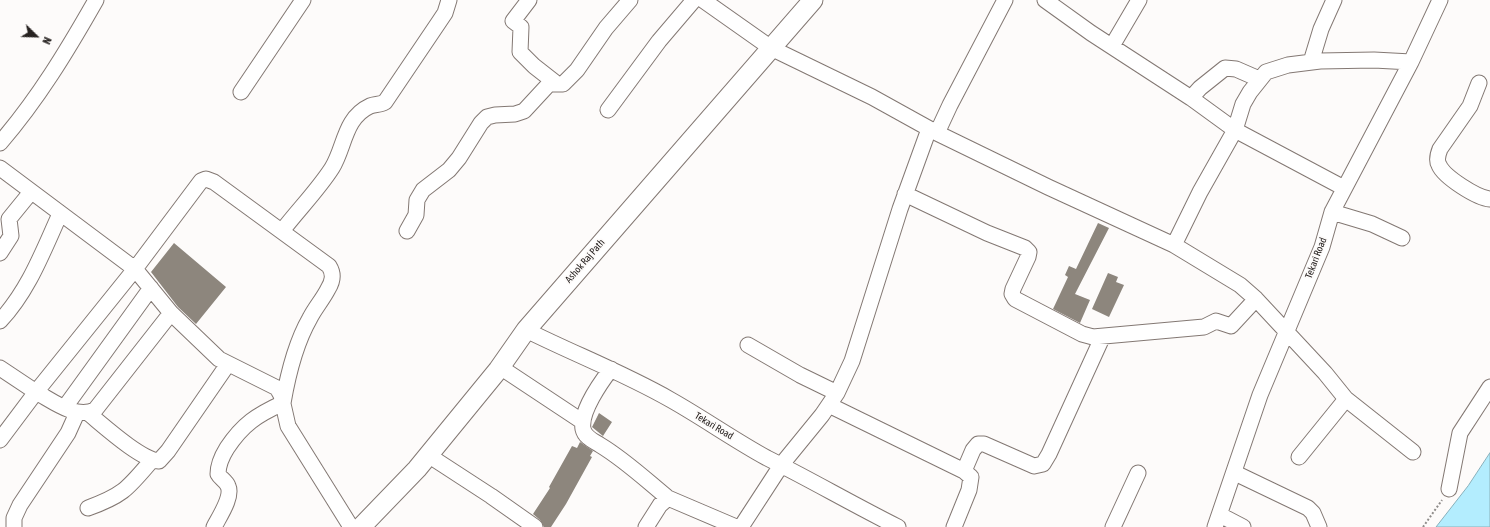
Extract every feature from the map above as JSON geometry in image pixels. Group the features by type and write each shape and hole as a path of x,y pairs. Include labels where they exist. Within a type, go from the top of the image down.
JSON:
{"main road":[{"name":"Ashok Raj Path","path":"361,527 417,469 500,367 526,330 813,0"}],"street":[{"path":"0,143 33,103 56,69 96,0"},
{"path":"241,92 302,0"},
{"path":"282,231 332,168 350,125 358,115 371,105 379,105 385,102 440,22 445,13 449,0"},
{"path":"529,0 513,21 521,27 520,52 534,66 557,84"},
{"path":"407,231 416,215 417,200 423,190 449,170 459,158 481,123 487,118 495,115 515,114 524,111 549,84 563,84 573,74 606,28 630,0"},
{"path":"608,110 659,41 694,0"},
{"path":"703,0 772,48 872,97 933,131 1048,188 1174,245 1240,285 1256,299 1325,373 1346,399 1413,452"},
{"path":"741,527 782,464 833,399 852,361 905,194 933,131 950,105 1005,0"},
{"path":"1045,0 1191,98 1235,130 1344,188"},
{"path":"1112,46 1139,0"},
{"path":"1311,62 1321,29 1334,0"},
{"name":"Tekari Road","path":"1217,521 1235,473 1260,395 1287,334 1322,247 1332,212 1411,62 1440,0"},
{"path":"1174,245 1200,192 1235,130 1243,104 1259,79 1266,72 1288,65 1311,62 1374,60 1411,62"},
{"path":"1191,98 1200,88 1225,68 1236,69 1259,79"},
{"path":"1480,83 1470,106 1440,149 1438,164 1463,187 1481,197 1490,199"},
{"path":"0,168 135,270 171,312 209,351 228,364 277,388 283,403 288,426 351,527"},
{"path":"0,440 36,392 135,270 196,186 206,179 214,182 282,231 329,266 332,272 332,281 328,290 309,319 297,347 288,375 283,403"},
{"path":"0,254 11,236 9,219 31,192"},
{"path":"905,194 987,233 1025,248 1029,252 1013,290 1012,294 1015,299 1082,334 1102,338 1125,333 1204,327 1216,321 1231,326 1256,299"},
{"path":"1332,212 1372,224 1402,238"},
{"path":"0,321 23,292 30,280 60,214"},
{"path":"14,527 14,518 20,505 68,433 77,411 151,288"},
{"path":"77,411 95,410 171,312"},
{"name":"Tekari Road","path":"526,330 611,369 672,400 767,458 782,464 847,502 898,527"},
{"path":"964,471 973,450 978,444 984,444 1034,466 1042,464 1055,442 1102,338"},
{"path":"748,345 800,375 833,399 964,471 971,477 971,482 954,527"},
{"path":"0,368 36,392 77,411 139,453 152,460 159,461 228,364"},
{"path":"500,367 583,422"},
{"path":"611,369 597,389 583,422 584,431 589,438 630,466 668,498 736,527"},
{"path":"1450,489 1460,433 1490,388"},
{"path":"1299,457 1346,399"},
{"path":"214,527 228,496 229,488 227,483 218,474 219,462 242,428 258,415 283,403"},
{"path":"428,455 535,527"},
{"path":"88,508 120,495 134,482 152,460"},
{"path":"1113,527 1138,473"},
{"path":"1235,473 1308,508 1313,513 1320,527"},
{"path":"646,527 660,505 668,498"},
{"path":"1217,521 1243,527"}],"path":[{"path":"1423,527 1450,489"}],"water":[{"path":"1490,453 1490,527 1436,527 1468,486"}],"building":[{"path":"1098,223 1109,228 1075,294 1090,300 1080,323 1053,309 1068,277 1065,275 1069,266 1076,269"},
{"path":"174,243 226,287 196,324 178,307 151,272"},
{"path":"1108,273 1118,277 1116,282 1124,285 1109,317 1092,309"},
{"path":"599,413 612,422 603,436 592,427"},
{"path":"580,442 593,451 590,456 592,457 566,504 551,527 544,527 540,520 533,514 550,488 549,487 572,446 577,448"}]}
